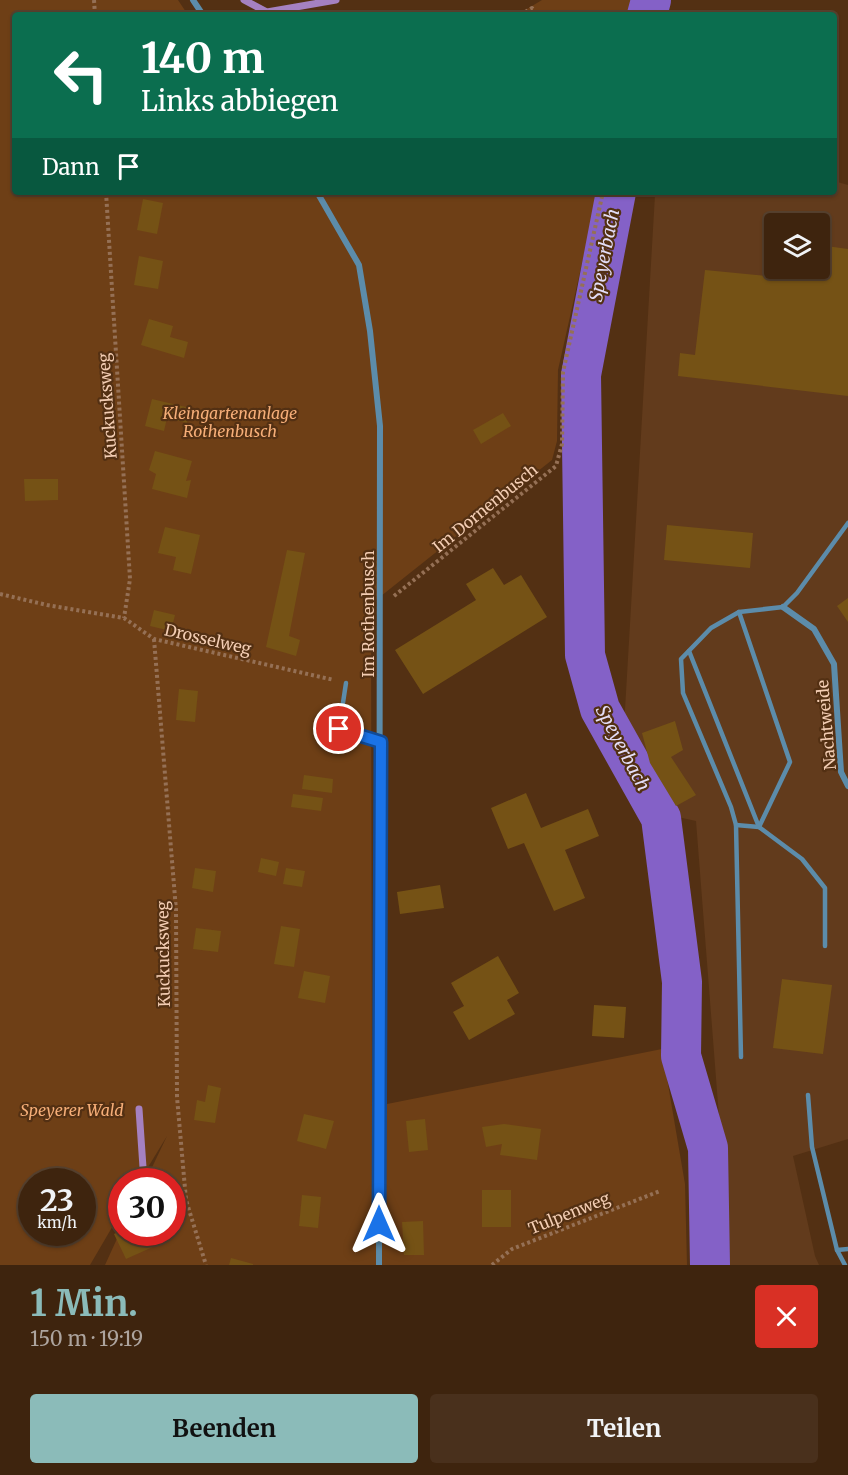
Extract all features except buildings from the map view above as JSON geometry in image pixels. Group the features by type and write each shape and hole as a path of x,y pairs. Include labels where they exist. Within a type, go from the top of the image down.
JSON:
{"street":[{"name":"Im Rothenbusch","path":"319,195 359,265 370,331 380,426 379,1265"},
{"name":"Nachtweide","path":"783,607 814,629 834,664 841,772 848,786"}],"lane":[{"path":"741,1057 736,825 731,807 682,693 681,659 711,627 739,612 783,607 797,593 848,523"},
{"path":"739,612 790,762 759,827"},
{"path":"689,651 759,827 802,860 825,888 825,946"},
{"path":"346,683 339,729 381,742"},
{"path":"736,825 759,827"},
{"path":"808,1095 812,1147 837,1250 845,1265"},
{"path":"837,1250 848,1249"}],"path":[{"name":"Kuckucksweg","path":"106,195 130,579 124,618"},
{"name":"Im Dornenbusch","path":"380,607 556,466 562,444 563,372 602,195"},
{"name":"Drosselweg","path":"0,594 47,605 124,618 154,639 346,683"},
{"name":"Kuckucksweg","path":"154,639 176,910 177,1097 186,1200 206,1265"},
{"name":"Tulpenweg","path":"492,1265 512,1249 660,1191"}],"shaded area":[{"path":"837,182 848,185 848,1139 793,1156 815,1256 819,1265 725,1265 723,1168 696,821 673,816 624,727 655,195 837,195"}],"green space":[{"name":"Kleingartenanlage Rothenbusch","path":"0,0 178,0 186,12 12,12 12,195 597,195 558,370 557,441 552,460 371,604 372,1107 662,1049 685,1184 687,1265 105,1265 114,1246 186,1246 186,1168 152,1168 167,1136 148,1168 108,1168 108,1234 90,1265 0,1265"},
{"path":"542,0 636,0 634,12 522,12"}],"waterway":[{"path":"244,0 267,12 336,0"},
{"name":"Speyerbach","path":"648,12 651,0"},
{"name":"Speyerbach","path":"615,195 581,375 585,655 600,709 661,818 682,982 681,1056 708,1148 710,1265"},
{"path":"139,1109 143,1168"}],"route":[{"path":"339,729 381,742 379,1224"}],"park label":[{"name":"Speyerer Wald","path":"72,1110"}]}
